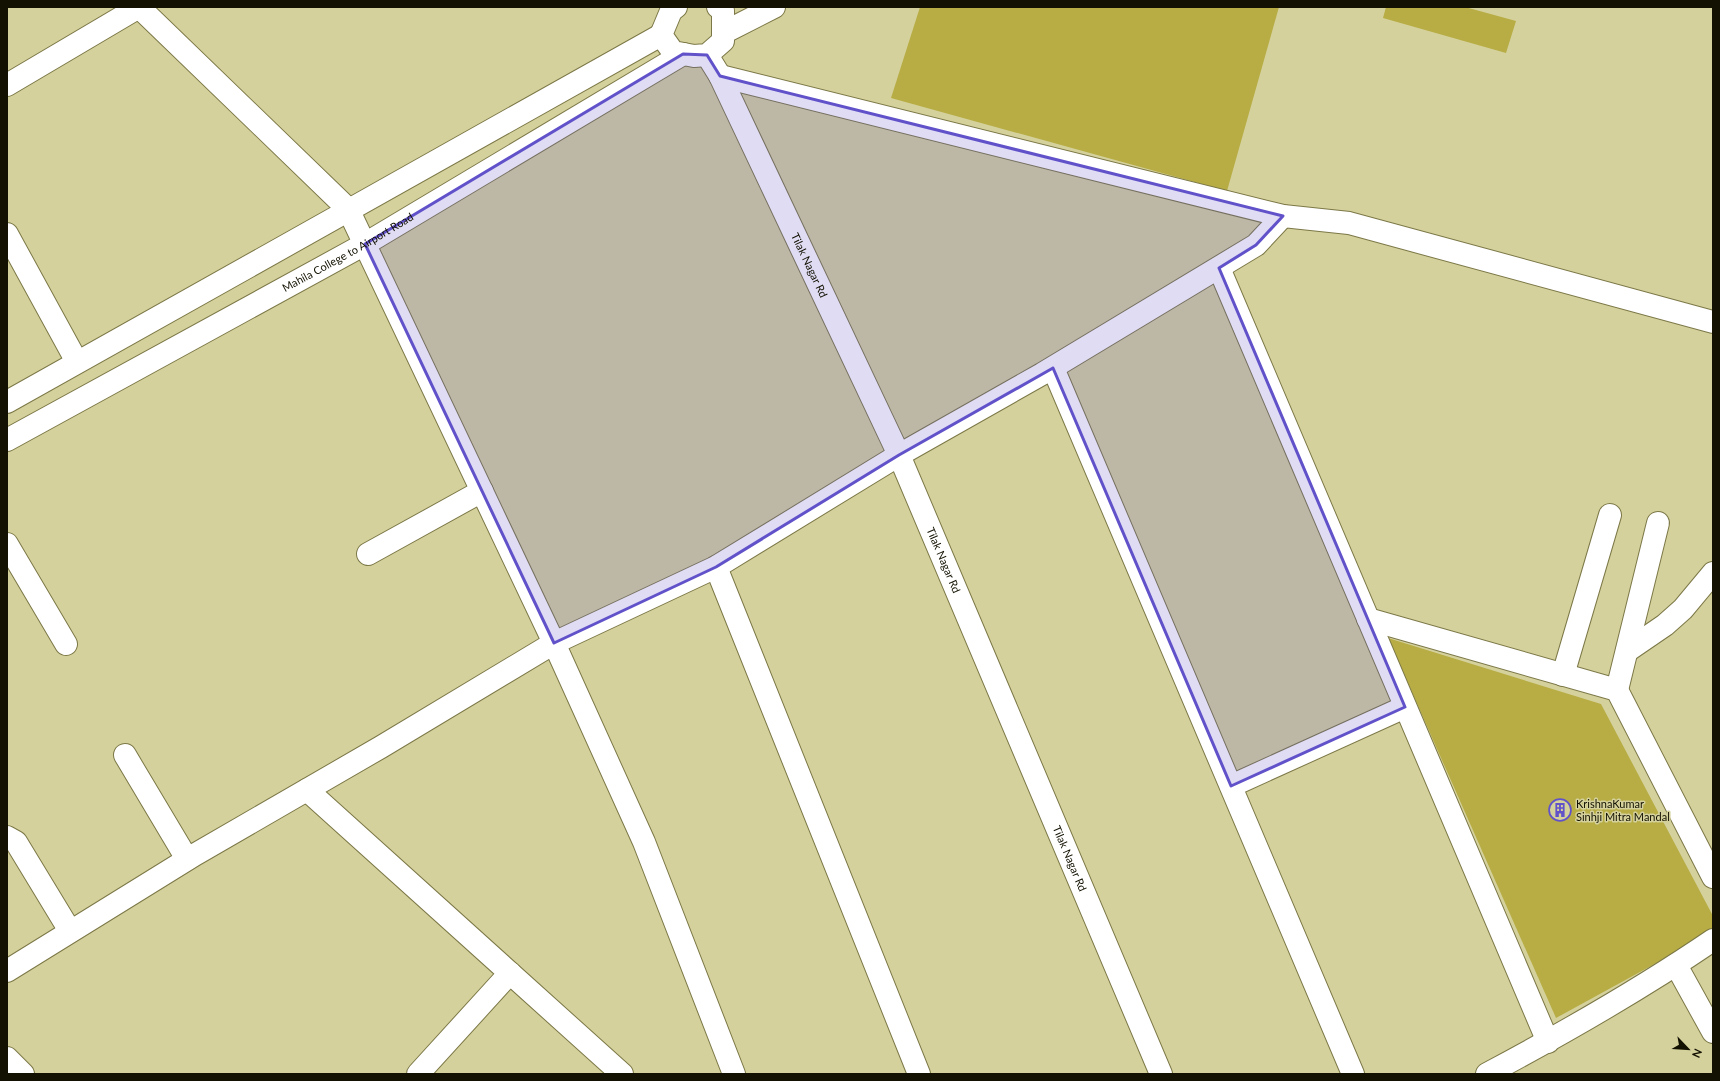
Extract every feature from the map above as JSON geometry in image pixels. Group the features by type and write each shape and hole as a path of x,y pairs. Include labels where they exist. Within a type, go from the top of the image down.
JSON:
{"street":[{"path":"7,86 139,7 348,209 554,643 644,842 734,1074"},
{"path":"661,35 673,52 694,56 707,55 723,41 724,11 718,7"},
{"path":"723,33 774,7"},
{"path":"7,402 348,209 661,35 671,8"},
{"name":"Mahila College to Airport Road","path":"7,440 365,244 683,54"},
{"name":"Tilak Nagar Rd","path":"707,55 720,76 899,455 1161,1074"},
{"path":"720,76 1283,216 1349,223 1713,322"},
{"path":"7,971 187,859 554,643 716,567 899,455 1053,368 1256,245 1283,216"},
{"path":"8,239 77,362"},
{"path":"1219,268 1548,1042"},
{"path":"1053,368 1353,1074"},
{"path":"368,554 482,491"},
{"path":"1563,675 1610,515"},
{"path":"1658,523 1618,690 1713,877"},
{"path":"7,544 66,644"},
{"path":"716,567 919,1074"},
{"path":"1627,651 1665,625 1675,616 1713,573"},
{"path":"1368,619 1618,690"},
{"path":"1231,786 1405,707"},
{"path":"125,755 187,859"},
{"path":"306,790 622,1074"},
{"path":"7,837 16,842 70,931"},
{"path":"1487,1074 1548,1042 1676,965 1713,940"},
{"path":"1676,965 1713,1032"},
{"path":"418,1074 510,973"},
{"path":"7,1058 23,1074"}],"highlighted area":[{"path":"683,54 707,55 720,76 1283,216 1256,245 1219,268 1405,707 1231,786 1053,368 899,455 716,567 554,643 365,244"}],"building":[{"path":"920,7 1279,7 1227,191 891,98"},
{"path":"1386,7 1465,7 1516,21 1506,53 1383,18"},
{"name":"KrishnaKumar Sinhji Mitra Mandal","path":"1388,638 1601,704 1713,916 1713,932 1556,1018"}],"place":[{"name":"KrishnaKumar Sinhji Mitra Mandal","path":"1560,810"}]}
